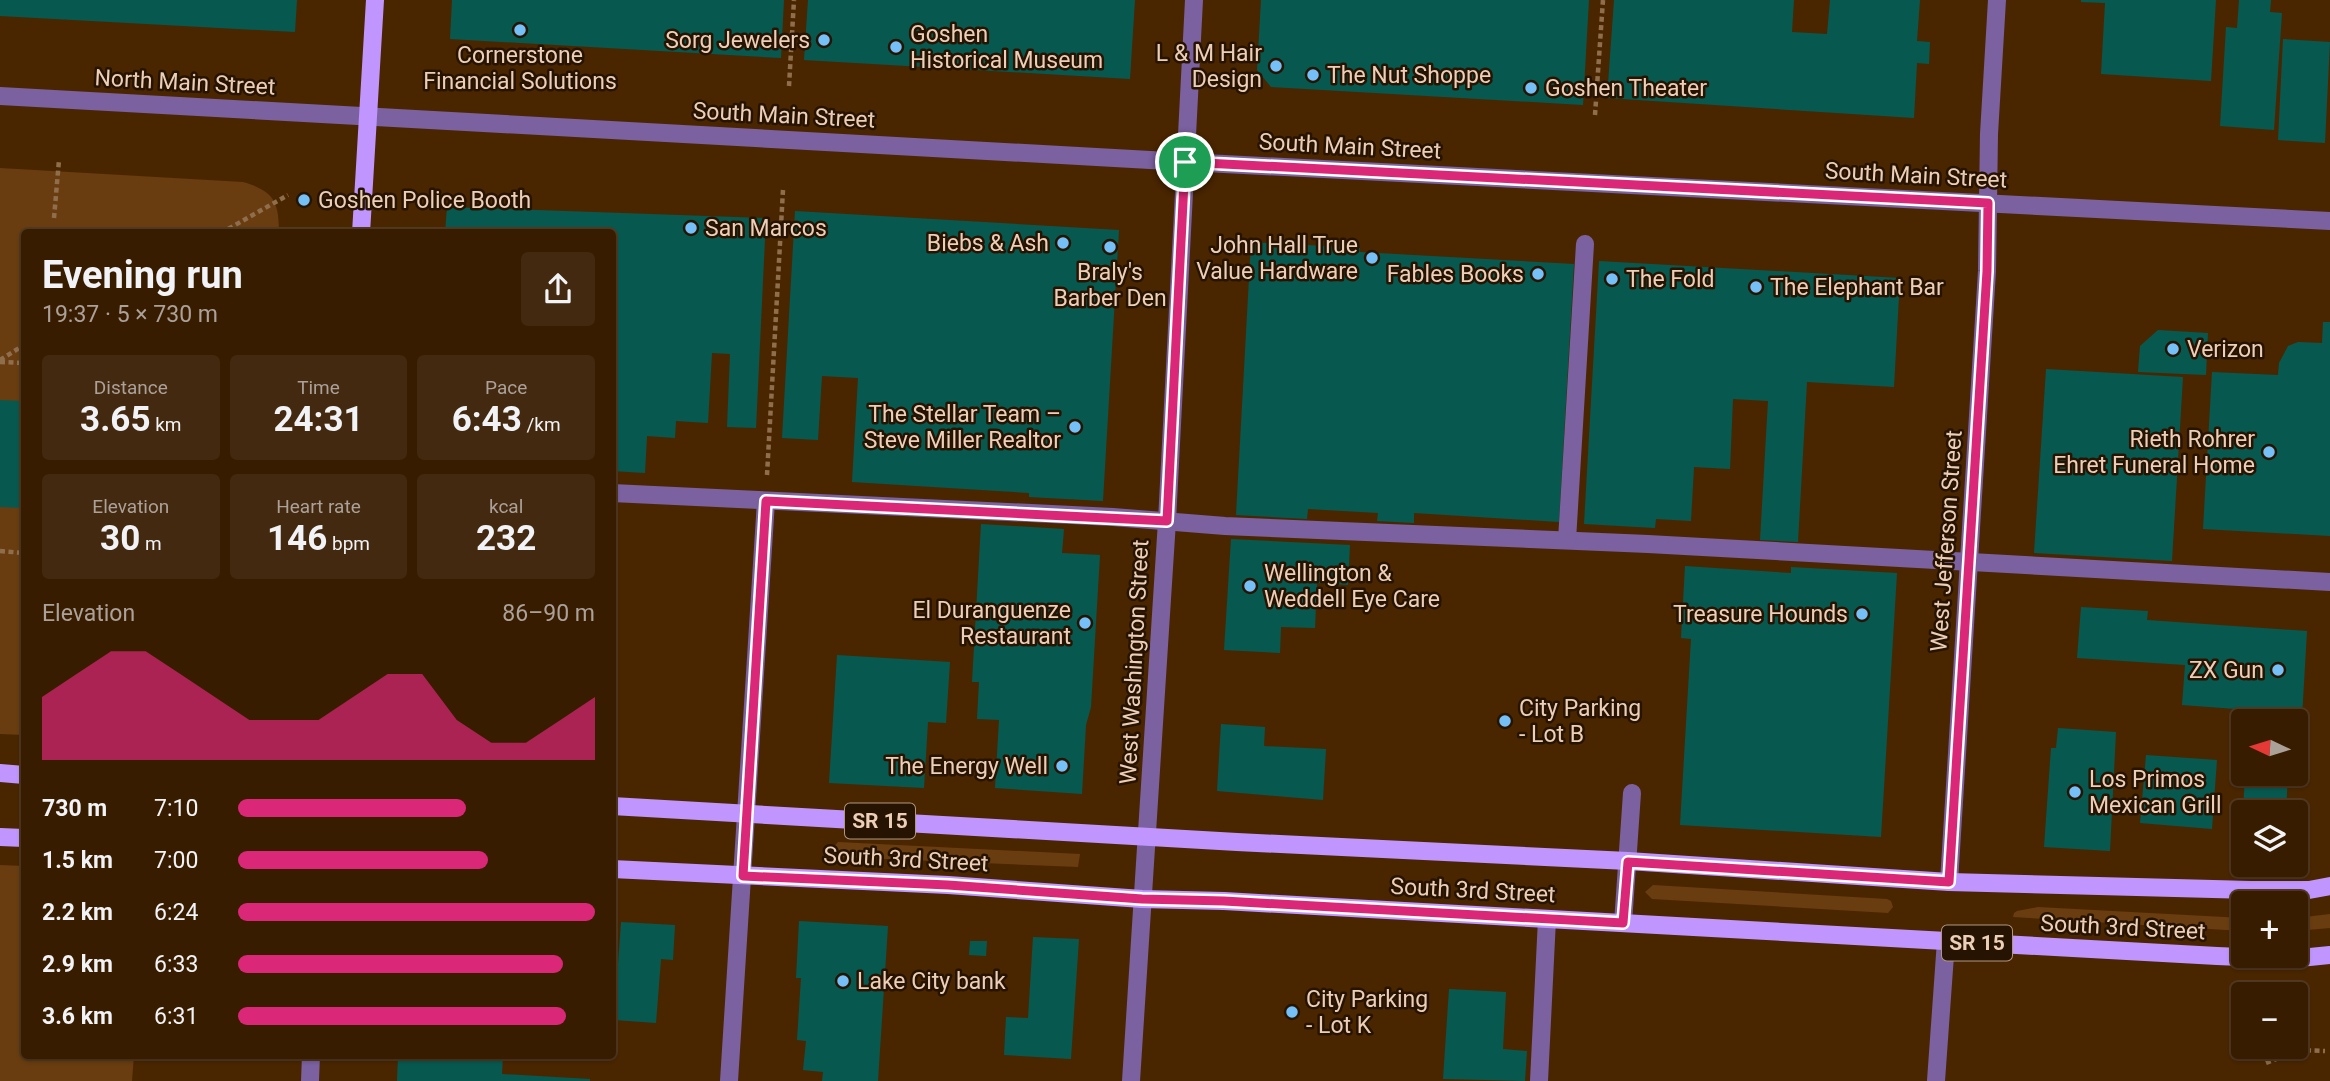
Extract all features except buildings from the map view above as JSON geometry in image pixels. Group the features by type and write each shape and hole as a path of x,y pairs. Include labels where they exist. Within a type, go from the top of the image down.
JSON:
{"main road":[{"path":"362,229 375,0"},
{"path":"0,773 21,775"},
{"name":"South 3rd Street","path":"616,806 1949,882 2251,890 2309,890 2330,886"},
{"path":"0,837 21,838"},
{"name":"South 3rd Street","path":"616,869 948,885 1142,899 1224,901 2217,956 2290,959 2330,955"}],"street":[{"name":"West Washington Street","path":"1131,1081 1142,899 1149,835 1194,0"},
{"name":"West Jefferson Street","path":"1949,882 1987,271 1989,134 1997,0"},
{"name":"North Main Street","path":"0,96 368,117"},
{"name":"South Main Street","path":"368,117 2330,221"},
{"path":"1567,540 1585,244"},
{"path":"616,493 1224,526 1567,540 2330,582"},
{"path":"729,1081 766,501"},
{"path":"1623,923 1632,793"},
{"path":"1539,1081 1548,919"},
{"path":"1936,1081 1946,940"},
{"path":"310,1081 311,1059"}],"path":[{"path":"789,86 794,0"},
{"path":"1595,115 1603,0"},
{"path":"54,218 59,160"},
{"path":"766,501 783,190"},
{"path":"228,229 288,195"},
{"path":"0,361 21,347"},
{"path":"0,361 21,363"},
{"path":"0,551 21,553"},
{"path":"2266,1063 2300,1049 2325,1051"}],"shaded area":[{"path":"0,168 243,182 262,189 273,199 276,206 279,229 21,229 21,735 0,734"},
{"path":"838,842 1080,854 1078,867 838,857 833,855 832,849"},
{"path":"0,865 21,866 21,1059 134,1059 132,1081 0,1081"},
{"path":"1653,885 1887,899 1893,907 1888,913 1652,899 1645,892"},
{"path":"2038,907 2231,917 2231,930 2013,917 2017,911"},
{"path":"2330,914 2330,928 2308,930 2308,917"}],"place":[{"name":"Cornerstone Financial Solutions","path":"520,30"},
{"name":"Sorg Jewelers","path":"824,40"},
{"name":"Goshen Historical Museum","path":"896,47"},
{"name":"L & M Hair Design","path":"1276,66"},
{"name":"The Nut Shoppe","path":"1313,75"},
{"name":"Goshen Theater","path":"1531,88"},
{"name":"Goshen Police Booth","path":"304,200"},
{"name":"San Marcos","path":"691,228"},
{"name":"Biebs & Ash","path":"1063,243"},
{"name":"Braly's Barber Den","path":"1110,247"},
{"name":"John Hall True Value Hardware","path":"1372,258"},
{"name":"Fables Books","path":"1538,274"},
{"name":"The Fold","path":"1612,279"},
{"name":"The Elephant Bar","path":"1756,287"},
{"name":"Verizon","path":"2173,349"},
{"name":"The Stellar Team – Steve Miller Realtor","path":"1075,427"},
{"name":"Rieth Rohrer Ehret Funeral Home","path":"2269,452"},
{"name":"Wellington & Weddell Eye Care","path":"1250,586"},
{"name":"Treasure Hounds","path":"1862,614"},
{"name":"El Duranguenze Restaurant","path":"1085,623"},
{"name":"ZX Gun","path":"2278,670"},
{"name":"City Parking - Lot B","path":"1505,721"},
{"name":"The Energy Well","path":"1062,766"},
{"name":"Los Primos Mexican Grill","path":"2075,792"},
{"name":"Lake City bank","path":"843,981"},
{"name":"City Parking - Lot K","path":"1292,1012"}],"route":[{"path":"1185,162 1988,203 1987,271 1949,882 1628,862 1623,923 743,876 766,501 1167,521 1185,162"}]}
